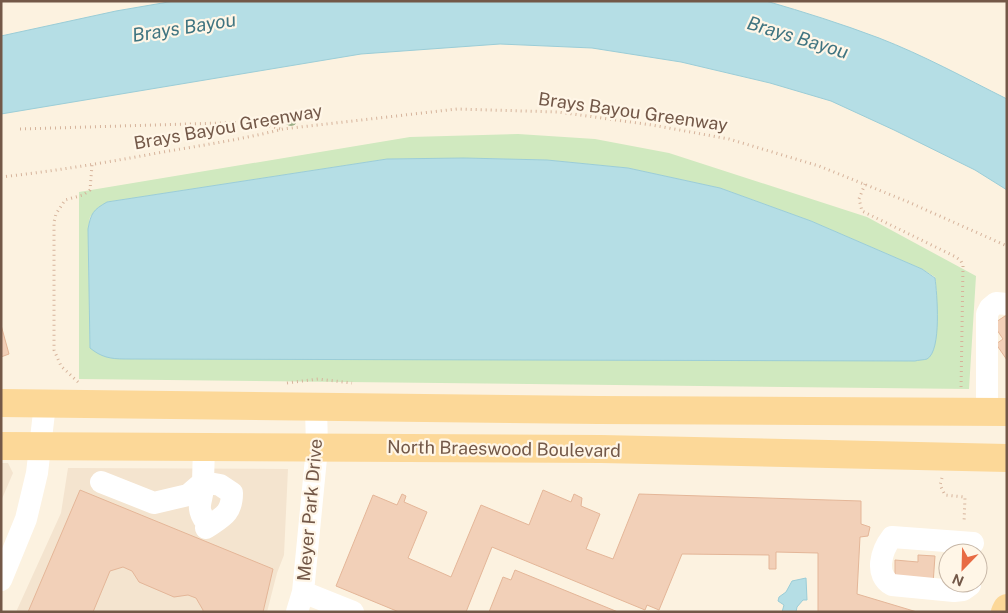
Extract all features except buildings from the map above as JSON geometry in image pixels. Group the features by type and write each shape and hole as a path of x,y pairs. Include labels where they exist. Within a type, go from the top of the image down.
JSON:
{"main road":[{"path":"1,403 602,410 997,412"},
{"path":"601,449 602,410"},
{"path":"816,453 817,411"},
{"name":"North Braeswood Boulevard","path":"1,446 601,449 1007,458"},
{"path":"1006,612 1007,608"}],"street":[{"path":"997,412 987,314 996,303 1007,304"},
{"path":"1,580 26,520 37,473 45,404"},
{"name":"Meyer Park Drive","path":"300,602 317,448 316,407"},
{"path":"101,482 154,504 188,495 204,486 220,485 232,493 230,508 226,514 206,530 199,500 204,486 204,448"},
{"path":"938,589 892,585 886,582 881,575 881,566 886,545 892,538 968,542"},
{"path":"300,602 353,612"}],"path":[{"name":"Brays Bayou Greenway","path":"1,177 92,165 256,136 283,129 457,108 558,112 652,124 729,139 820,166 1007,246"},
{"path":"20,129 255,122 283,129"},
{"path":"80,383 61,366 54,350 54,222 56,214 65,200 83,195 90,190 92,165"},
{"path":"865,184 859,199 862,210 961,261 963,266 961,393"},
{"path":"280,385 300,380 318,379 359,384"},
{"path":"943,475 940,485 945,495 965,497 968,542"}],"shaded area":[{"path":"1,463 8,463 13,473 1,501"},
{"path":"68,468 288,469 284,555 277,573 267,612 16,612 61,513"}],"green space":[{"path":"518,134 595,139 669,153 867,217 976,276 969,389 79,379 79,192 410,137","holes":["387,159 547,160 628,168 720,188 811,221 922,269 935,277 937,296 90,347 88,229 90,217 107,202"]}],"water":[{"name":"Brays Bayou","path":"174,1 766,1 837,23 895,45 1007,99 1007,190 975,170 831,101 770,83 681,62 592,48 500,44 361,54 1,114 1,36 116,11"},
{"path":"387,159 547,160 628,168 720,188 811,221 922,269 935,278 937,334 932,354 927,359 915,361 115,359 98,354 90,348 88,229 93,212 107,202"},
{"path":"806,578 807,600 803,600 797,607 796,612 782,612 784,605 778,601 779,597 786,592 792,581"}]}
